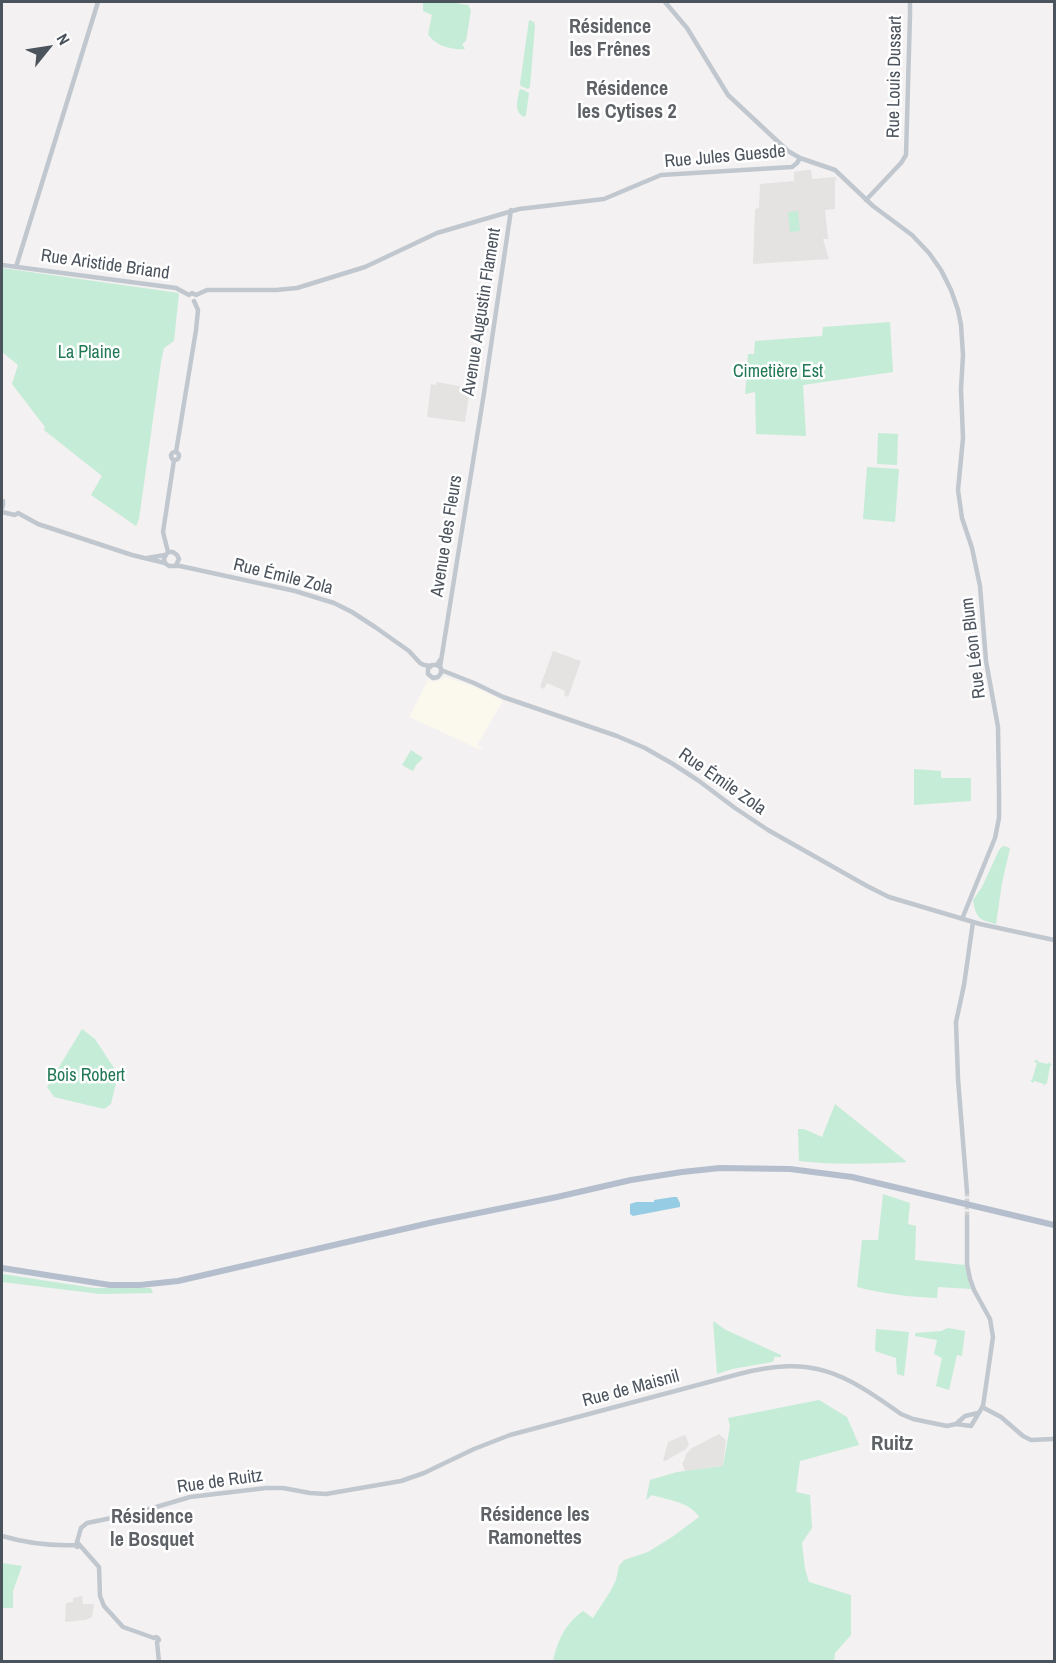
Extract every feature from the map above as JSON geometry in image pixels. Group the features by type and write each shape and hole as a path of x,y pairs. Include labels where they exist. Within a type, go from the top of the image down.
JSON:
{"main road":[{"path":"2,1268 110,1285 178,1281 506,1206 631,1180 720,1168 766,1167 852,1177 1054,1226"}],"street":[{"path":"16,267 98,2"},
{"path":"665,2 687,28 728,95 785,148 800,158 835,170 867,200"},
{"name":"Rue Louis Dussart","path":"867,200 906,155 910,2"},
{"name":"Rue Jules Guesde","path":"195,295 207,290 297,288 364,267 437,233 511,210 604,199 661,175 792,167 800,158"},
{"name":"Rue Léon Blum","path":"867,200 916,239 941,270 955,302 963,339 961,389 963,438 958,490 962,518 979,579 986,662 998,727 999,806 998,829 962,919"},
{"name":"Avenue Augustin Flament","path":"480,417 511,210"},
{"name":"Rue Aristide Briand","path":"2,265 176,288 189,295"},
{"path":"165,563 167,554 163,532 174,460 180,456 176,452 198,310 194,301 195,295 192,293 189,295 189,300 194,301"},
{"name":"Avenue des Fleurs","path":"428,672 438,667 480,417"},
{"path":"2,508 3,501"},
{"path":"2,513 15,515 18,513 38,524 169,566 176,565 201,570"},
{"path":"144,558 176,553 179,560 201,570"},
{"path":"176,565 179,560"},
{"name":"Rue Émile Zola","path":"201,570 295,591 334,603 375,627 424,665 438,667 503,697 617,736 645,748 699,781 768,830 889,897 973,922 1054,940"},
{"name":"Rue Émile Zola","path":"414,657 428,672"},
{"path":"428,672 436,678 438,667"},
{"path":"967,1192 956,1022 973,922"},
{"path":"962,1418 963,1425 970,1426 980,1411 993,1337 990,1319 970,1279 967,1264 967,1217"},
{"name":"Rue de Maisnil","path":"310,1493 326,1494 401,1480 424,1473 510,1434 775,1366 805,1366 830,1372 855,1383 901,1414 913,1419 947,1426 963,1425"},
{"path":"956,1425 965,1416 980,1411 989,1411 1031,1440 1054,1439"},
{"path":"970,1415 974,1420"},
{"name":"Rue de Ruitz","path":"77,1544 81,1528 87,1523 136,1513 189,1497 266,1488 283,1488 310,1493"},
{"path":"2,1536 40,1545 77,1544 99,1567 101,1603 123,1627 155,1640 159,1662"}],"shaded area":[{"path":"811,170 812,179 835,177 837,180 835,180 835,209 825,210 828,239 823,239 829,259 753,264 755,209 759,208 760,184 794,181 794,172"},
{"path":"437,382 470,388 465,422 427,417 431,384 436,385"},
{"path":"553,651 581,661 568,697 564,695 565,691 547,683 544,689 540,687"},
{"path":"446,677 475,687 503,701 477,745 482,748 481,750 409,717 428,680 435,682"},
{"path":"719,1434 726,1440 723,1466 685,1471 682,1463 686,1454 692,1448"},
{"path":"685,1435 689,1444 686,1449 663,1460 668,1442"},
{"path":"82,1596 83,1604 94,1604 92,1617 65,1622 66,1603 73,1602 73,1598"}],"green space":[{"path":"423,2 468,5 471,10 466,41 462,44 465,49 444,46 431,38 428,34 432,15 423,11"},
{"path":"529,20 534,22 535,26 528,89 520,84"},
{"path":"521,89 529,93 524,117 517,109"},
{"path":"798,211 800,231 790,232 788,212"},
{"name":"La Plaine","path":"2,268 179,293 174,341 164,348 161,362 139,519 136,526 91,495 102,476 44,430 45,427 12,384 18,365 2,352"},
{"name":"Cimetière Est","path":"890,322 893,372 803,385 806,436 756,434 755,392 745,394 749,368 747,366 748,354 754,354 755,341 822,336 823,327"},
{"path":"878,433 898,434 897,465 877,464"},
{"path":"867,467 899,469 895,522 863,519"},
{"path":"411,750 423,758 413,771 402,765"},
{"path":"914,769 941,771 941,778 971,778 971,801 914,805"},
{"path":"1003,846 1010,848 996,924 979,917 973,900"},
{"name":"Bois Robert","path":"82,1029 95,1039 118,1074 111,1104 104,1109 54,1097 47,1087"},
{"path":"1036,1060 1048,1064 1049,1062 1052,1065 1047,1083 1043,1086 1044,1084 1034,1081 1033,1083 1030,1080 1032,1080"},
{"path":"835,1104 907,1162 853,1164 799,1161 798,1129 804,1129 822,1137"},
{"path":"883,1194 910,1203 908,1224 916,1226 915,1260 965,1265 971,1289 938,1287 937,1298 897,1295 857,1287 862,1240 878,1240"},
{"path":"2,1274 94,1288 151,1288 153,1293 100,1294 2,1282"},
{"path":"713,1321 726,1330 781,1357 774,1357 772,1362 717,1374"},
{"path":"948,1328 965,1331 962,1356 957,1355 949,1390 936,1386 942,1358 934,1354 937,1340 915,1336 915,1333 941,1331"},
{"path":"876,1329 909,1332 904,1376 897,1374 896,1358 875,1351"},
{"path":"819,1400 847,1417 859,1445 800,1461 796,1492 810,1495 812,1528 802,1543 809,1582 851,1595 851,1635 835,1653 834,1661 553,1661 557,1646 567,1627 583,1611 593,1618 610,1592 619,1566 624,1560 648,1552 699,1517 690,1508 678,1502 652,1495 646,1500 650,1480 677,1472 723,1466 730,1426 728,1418"},
{"path":"2,1563 22,1566 13,1591 13,1608 2,1608"}],"water":[{"path":"677,1197 680,1207 633,1216 630,1214 630,1204 654,1202 654,1200"}],"tunnel":[{"path":"967,1192 967,1217"}],"district":[{"name":"Résidence les Frênes","path":"610,40"},
{"name":"Résidence les Cytises 2","path":"627,102"},
{"name":"Ruitz","path":"892,1444"},
{"name":"Résidence les Ramonettes","path":"535,1528"},
{"name":"Résidence le Bosquet","path":"152,1530"}]}
